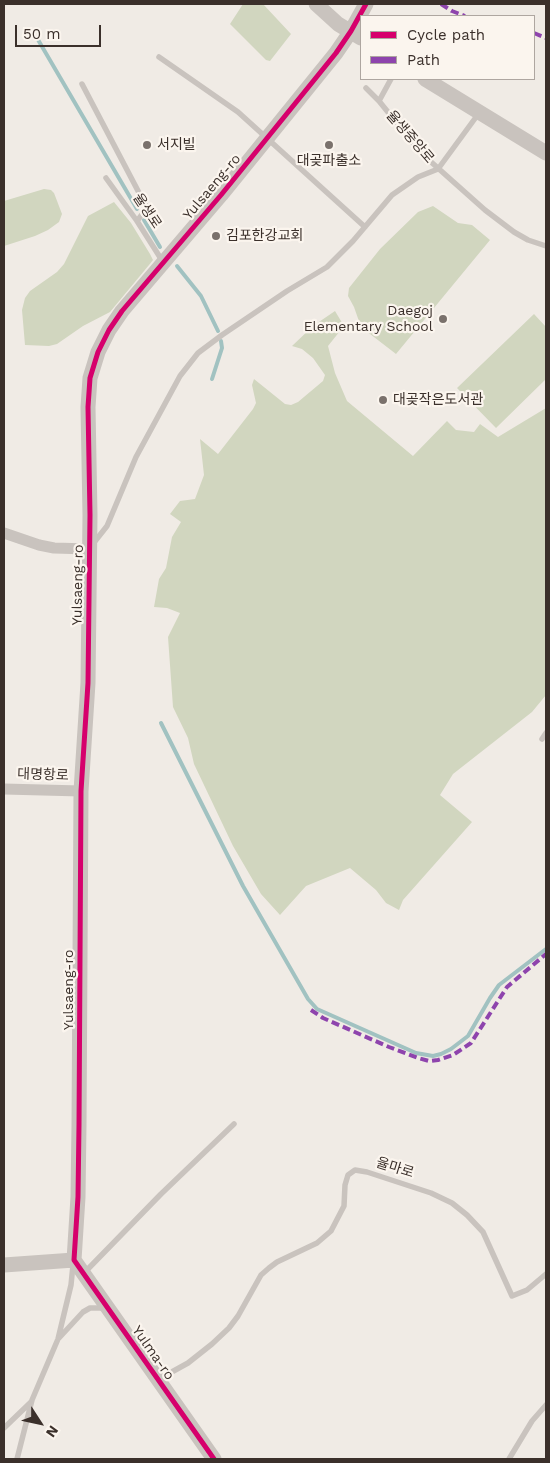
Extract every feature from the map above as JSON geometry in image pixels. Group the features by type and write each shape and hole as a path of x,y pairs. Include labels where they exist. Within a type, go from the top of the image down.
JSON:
{"street":[{"path":"316,4 338,24 356,35"},
{"name":"Yulsaeng-ro","path":"74,1260 78,1197 81,792 88,683 88,407 90,378 98,352 109,330 122,311 221,195 336,53 356,35 360,23"},
{"path":"427,80 546,153"},
{"path":"8,535 54,548 89,549"},
{"name":"대명항로","path":"4,789 81,792"},
{"path":"4,1255 23,1264"},
{"path":"4,1265 74,1260"},
{"name":"Yulma-ro","path":"74,1260 214,1459"},
{"path":"4,1271 23,1264"}],"lane":[{"path":"159,57 238,112 365,227"},
{"name":"율생중앙로","path":"390,80 379,101 421,153 438,170 514,232 528,240 546,246"},
{"path":"82,84 147,208 137,221"},
{"path":"366,88 379,101"},
{"path":"89,549 107,526 136,456 172,389 198,353 279,296 327,267 353,241 392,195 418,177 438,170 479,113"},
{"name":"율생로","path":"106,178 137,221 163,262"},
{"path":"542,739 546,733"},
{"path":"83,1274 161,1194 234,1124"},
{"name":"율마로","path":"158,1380 188,1363 229,1328 238,1316 261,1275 269,1268 317,1243 330,1231 344,1206 345,1185 348,1175 355,1170 431,1192 452,1203 467,1215 482,1232 512,1296 527,1290 546,1274"},
{"path":"17,1459 32,1400 58,1339 74,1260"},
{"path":"58,1339 83,1312 90,1308 106,1308"},
{"path":"4,1428 32,1400"},
{"path":"509,1459 532,1421 546,1405"}],"green space":[{"path":"243,4 263,4 291,34 270,61 266,60 230,24"},
{"path":"44,189 51,190 54,193 62,214 59,222 35,236 4,246 4,201"},
{"path":"114,202 131,223 153,260 110,312 83,326 57,344 49,346 25,345 22,310 25,298 30,291 57,272 64,264 88,216"},
{"path":"433,206 458,223 472,225 490,240 396,354 361,327 348,296 349,288 380,249 418,212"},
{"path":"335,311 344,326 328,346 335,373 347,401 413,456 447,421 456,430 474,432 480,424 498,437 546,408 546,695 532,712 453,774 440,795 472,822 403,900 399,910 386,903 376,890 350,868 306,886 280,915 261,894 233,846 194,764 188,738 173,707 168,637 180,613 167,608 154,607 159,579 166,568 172,537 181,522 170,514 180,501 195,499 204,475 200,439 218,454 256,403 252,385 254,379 285,404 291,405 298,402 323,381 325,375 313,358 302,349 292,346 313,326"},
{"path":"534,314 546,327 546,379 496,428 457,388"}],"waterway":[{"path":"37,38 137,209"},
{"path":"144,220 160,247"},
{"path":"177,266 201,296 218,331"},
{"path":"212,379 222,348 221,341"},
{"path":"161,723 243,886 308,999 317,1009 416,1053 433,1056 441,1054 468,1036 499,985 546,949"}],"marked path":[{"path":"441,4 462,15"},
{"path":"535,33 546,38"},
{"path":"311,1010 323,1018 389,1047 429,1061 438,1060 453,1055 471,1043 507,987 546,954"}],"cycle path":[{"path":"214,1459 74,1260 78,1197 81,791 88,683 90,515 88,407 90,378 98,352 109,330 122,311 221,195 336,53 366,4"}],"place":[{"name":"서지빌","path":"147,145"},
{"name":"대곶파출소","path":"329,145"},
{"name":"김포한강교회","path":"216,236"},
{"name":"Daegoj Elementary School","path":"443,319"},
{"name":"대곶작은도서관","path":"383,400"}]}
